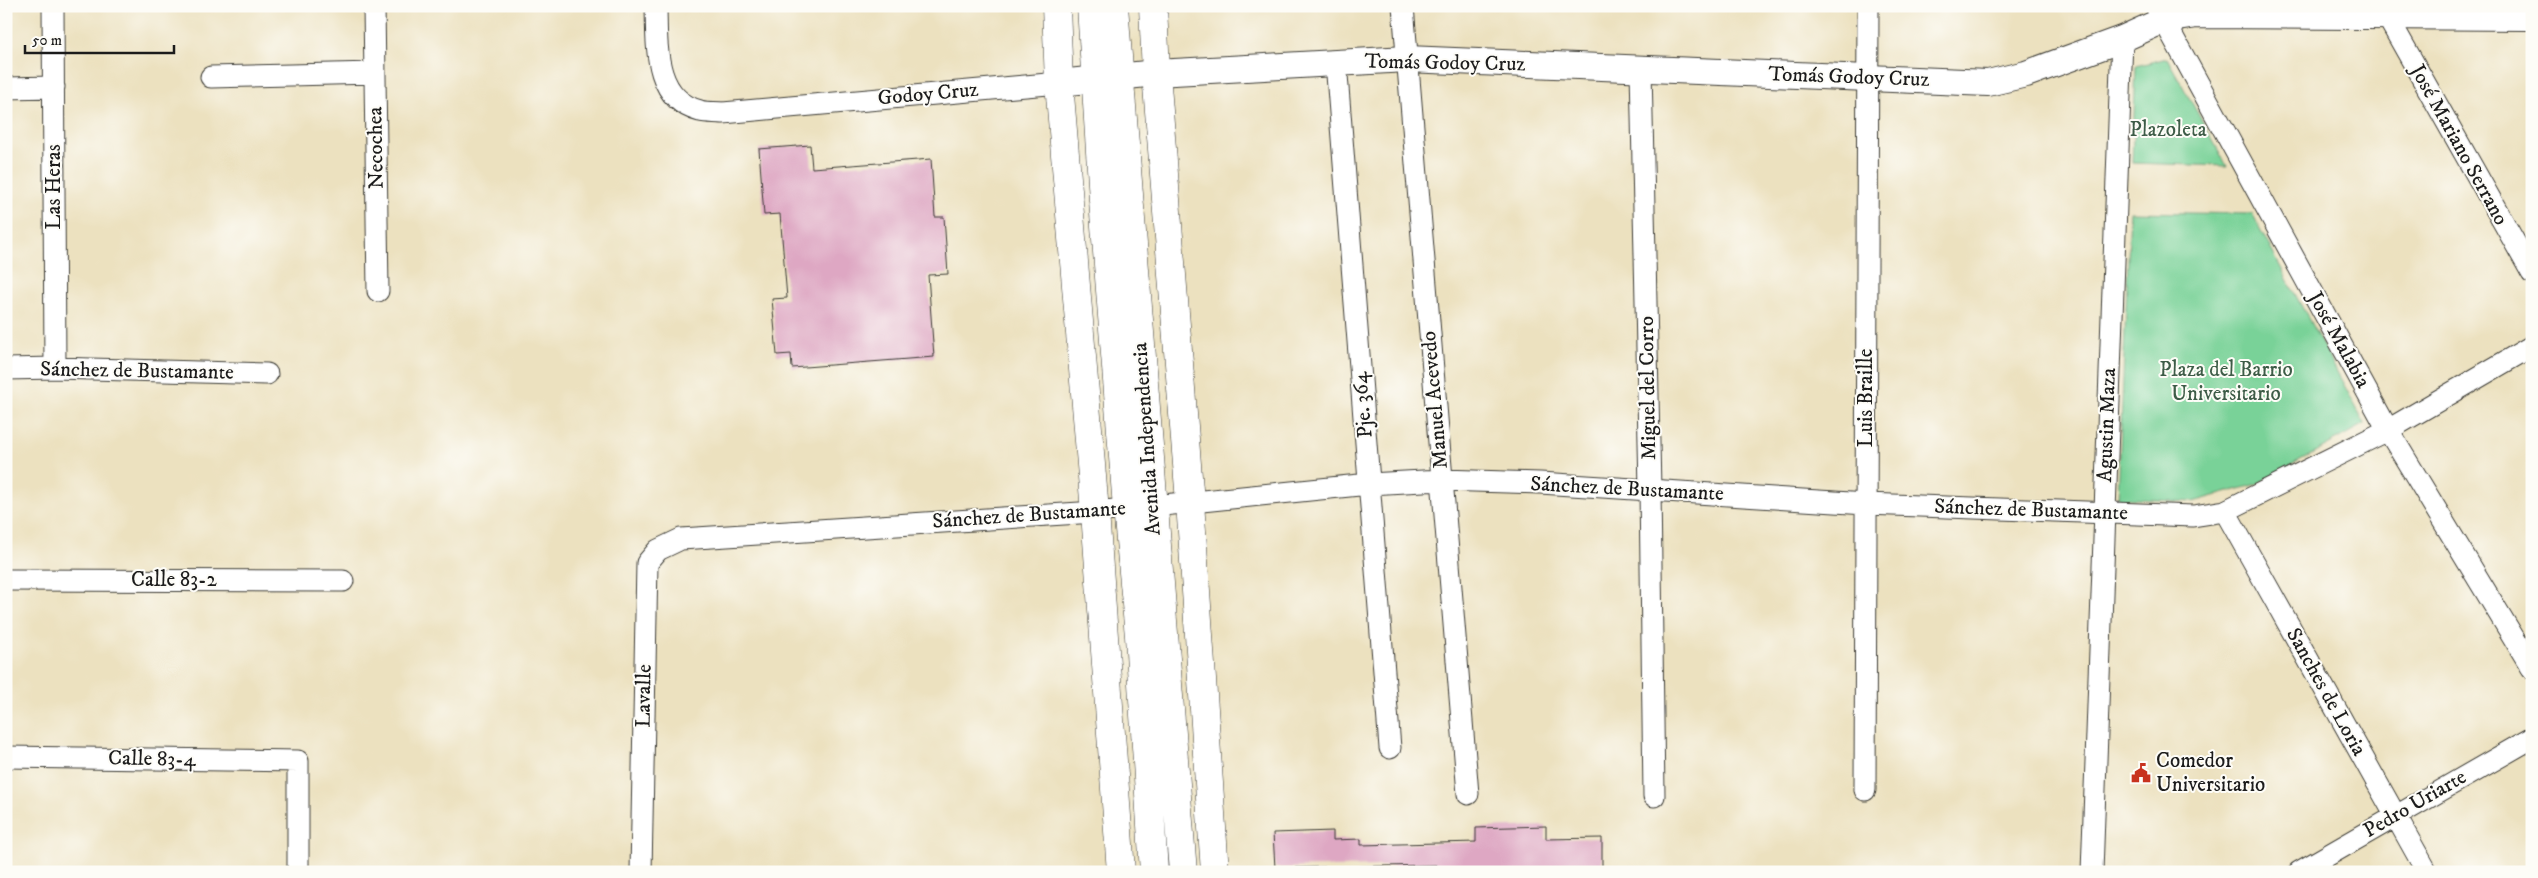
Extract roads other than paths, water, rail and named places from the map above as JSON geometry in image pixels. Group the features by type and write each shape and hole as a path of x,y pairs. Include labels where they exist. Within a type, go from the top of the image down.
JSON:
{"main road":[{"path":"1056,6 1059,83 1095,512 1121,872"},
{"name":"Avenida Independencia","path":"1091,6 1094,79 1140,507 1175,773 1183,872"},
{"name":"Avenida Independencia","path":"1114,6 1121,77 1140,507 1139,636 1154,872"},
{"name":"Avenida Independencia","path":"1153,6 1156,73 1190,502 1215,872"},
{"path":"1141,872 1147,769"},
{"path":"1175,773 1192,872"}],"street":[{"name":"Las Heras","path":"53,6 56,368"},
{"name":"Necochea","path":"374,6 378,291"},
{"name":"Godoy Cruz","path":"656,6 657,51 663,80 677,98 699,111 724,113 1156,73"},
{"name":"Manuel Acevedo","path":"1403,6 1468,794"},
{"name":"Luis Braille","path":"1865,790 1868,6"},
{"name":"Tomás Godoy Cruz","path":"1156,73 1407,59 1988,83 2026,74 2122,39 2160,13 2197,15 2532,17"},
{"name":"José Malabia","path":"2160,13 2388,430 2532,668"},
{"name":"José Mariano Serrano","path":"2387,16 2532,273"},
{"name":"Agustin Maza","path":"2092,872 2103,511 2122,39"},
{"name":"Pje. 364","path":"1336,62 1390,748"},
{"name":"Miguel del Corro","path":"1640,69 1650,490 1654,796"},
{"path":"211,77 375,73"},
{"path":"6,88 54,87"},
{"name":"Sánchez de Bustamante","path":"681,539 1095,512 1369,484 1441,480 1650,490 1866,504 2103,511 2193,516 2225,511 2388,430 2532,346"},
{"name":"Sánchez de Bustamante","path":"6,369 56,368 267,374"},
{"name":"Sanches de Loria","path":"2225,511 2427,872"},
{"name":"Lavalle","path":"641,872 647,563 658,550 681,539"},
{"name":"Calle 83-2","path":"6,580 343,581"},
{"name":"Pedro Uriarte","path":"2299,872 2394,815 2532,738"},
{"name":"Calle 83-4","path":"6,757 298,761 298,872"}],"place":[{"name":"Comedor Universitario","path":"2141,773"}],"park label":[{"name":"Plazoleta","path":"2168,130"},
{"name":"Plaza del Barrio Universitario","path":"2226,382"}]}
